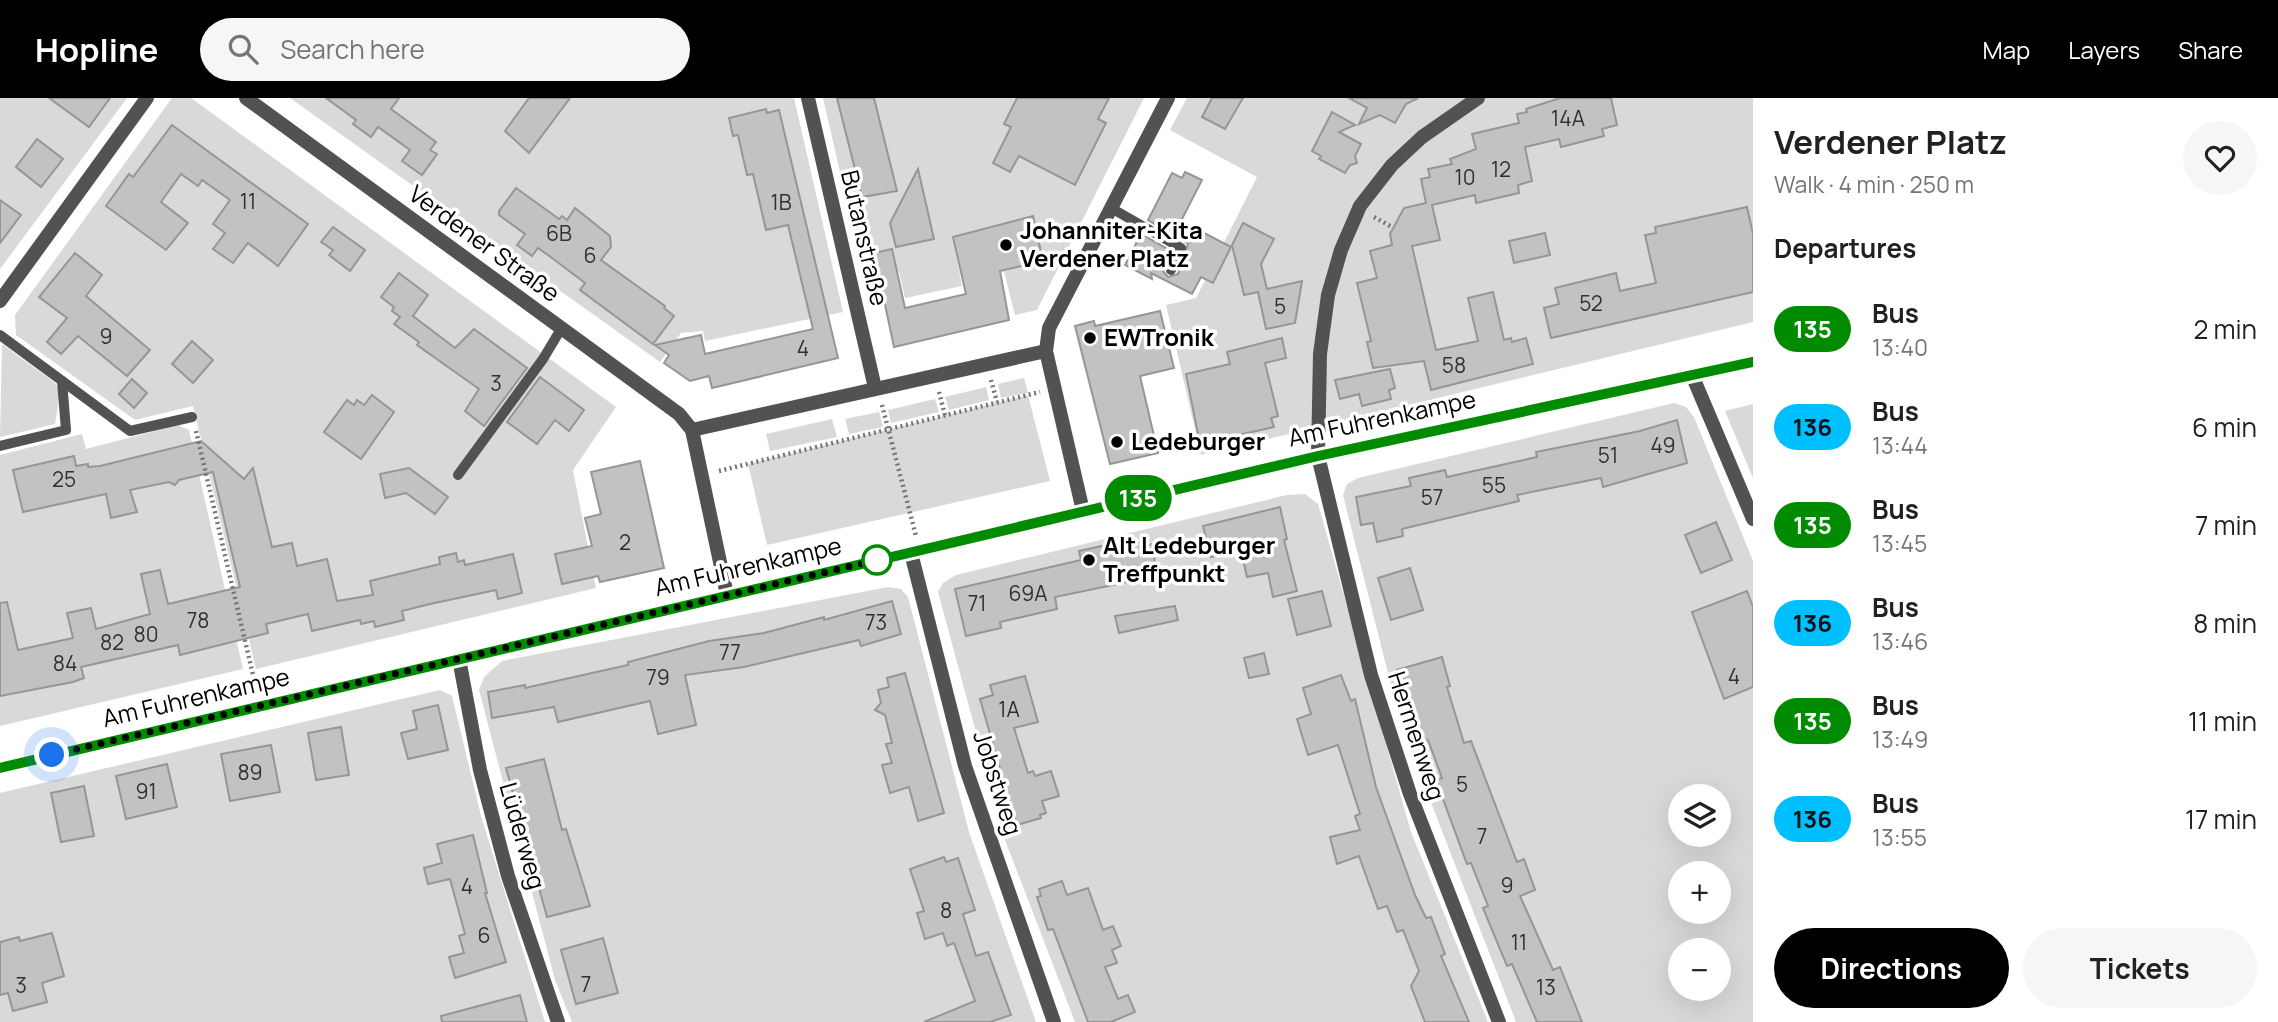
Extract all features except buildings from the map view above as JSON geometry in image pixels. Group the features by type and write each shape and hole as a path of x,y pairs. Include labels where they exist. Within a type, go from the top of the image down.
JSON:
{"street":[{"path":"0,301 146,98"},
{"name":"Verdener Straße","path":"246,98 679,414 692,430"},
{"name":"Butanstraße","path":"808,98 876,388"},
{"path":"1083,511 1046,351 1049,328 1168,98"},
{"name":"Hermenweg","path":"1479,98 1422,138 1402,156 1360,206 1341,250 1328,295 1320,354 1318,456 1371,675 1415,806 1499,1022"},
{"path":"727,595 692,430 1046,351"},
{"name":"Am Fuhrenkampe","path":"0,768 1318,456 1753,362"},
{"path":"1692,375 1753,519"},
{"name":"Jobstweg","path":"915,552 965,766 1054,1022"},
{"name":"Lüderweg","path":"459,659 480,770 508,876 558,1022"}],"lane":[{"path":"1111,208 1181,248 1171,270"},
{"path":"458,475 543,359 561,329"},
{"path":"0,335 130,431 192,417"},
{"path":"0,446 66,430 62,381"}],"path":[{"path":"876,388 888,429 915,552"},
{"path":"702,475 1054,388"},
{"path":"192,417 261,706"}],"shaded area":[{"path":"0,98 127,98 0,269"},
{"path":"172,98 191,98 616,407 573,470 596,588 256,669 193,406 135,420 16,335 15,315"},
{"path":"290,98 794,98 843,312 705,341 703,331 681,333 660,362"},
{"path":"823,98 1144,98 1037,310 1015,315 995,236 954,244 962,286 905,298 899,272 865,281"},
{"path":"1187,98 1753,98 1753,322 1201,455 1166,305 1196,298 1257,177 1170,130"},
{"path":"2,344 55,383 60,392 55,424 0,437"},
{"path":"1024,378 1028,393 1001,398 998,384"},
{"path":"986,387 989,400 949,410 945,397"},
{"path":"1028,395 1050,481 767,545 748,464"},
{"path":"935,399 939,412 891,423 888,410"},
{"path":"1674,403 1686,407 1694,417 1753,561 1753,1022 1516,1022 1401,725 1343,495 1347,484 1358,478"},
{"path":"1753,404 1753,478 1725,411"},
{"path":"879,412 883,427 849,434 845,419"},
{"path":"832,419 837,437 770,451 766,434"},
{"path":"178,425 189,430 243,669 0,726 0,455 82,434 86,449"},
{"path":"1305,494 1318,504 1411,832 1488,1022 1075,1022 1005,840 938,592 943,583 956,575 1287,495"},
{"path":"888,587 901,589 908,597 969,832 1036,1022 572,1022 555,980 479,690 484,677 502,661"},
{"path":"440,690 452,696 481,816 545,1022 0,1022 0,793"}],"bus line":[{"name":"135","path":"0,768 1118,502 1753,362"}],"place":[{"name":"Johanniter-Kita Verdener Platz","path":"1006,245"},
{"name":"EWTronik","path":"1090,338"},
{"name":"Ledeburger","path":"1117,442"},
{"name":"Alt Ledeburger Treffpunkt","path":"1089,560"}],"route":[{"path":"52,755 877,560"}]}
